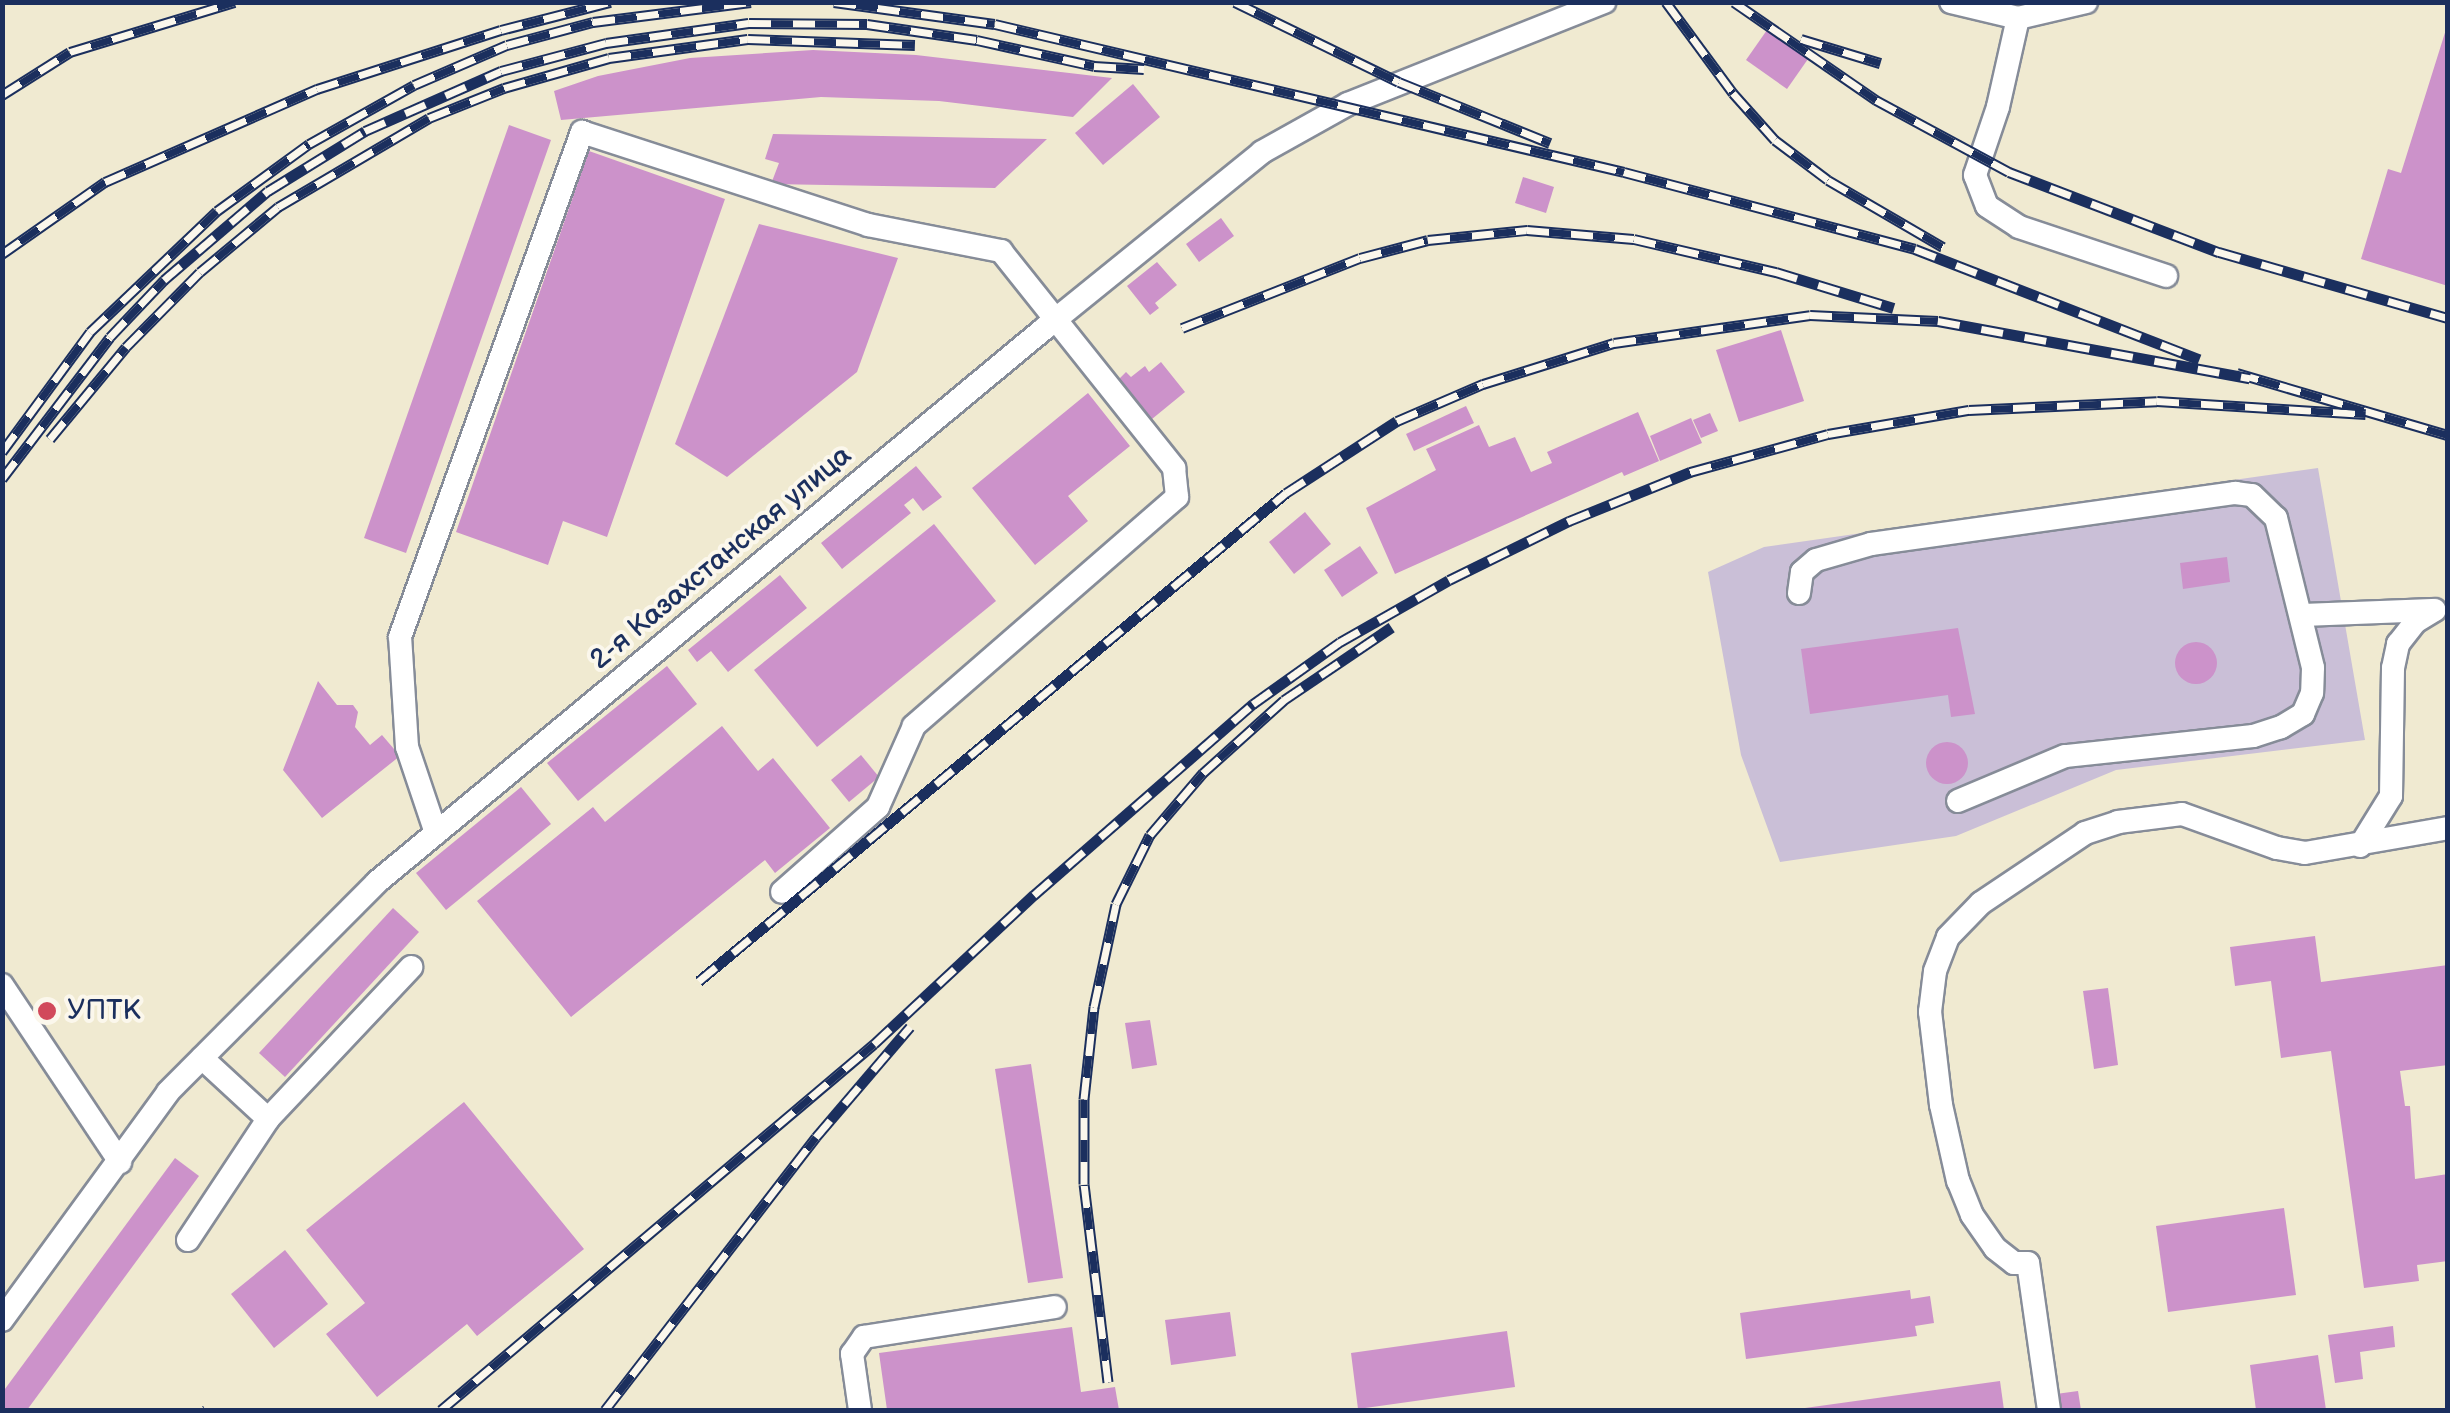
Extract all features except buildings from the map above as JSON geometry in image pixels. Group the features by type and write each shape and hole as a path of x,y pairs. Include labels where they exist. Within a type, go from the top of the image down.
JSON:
{"street":[{"name":"2-я Казахстанская улица","path":"2,1320 168,1092 377,882 1057,319 1262,152 1348,104 1604,2"},
{"path":"1951,2 2018,18 2086,2"},
{"path":"2018,18 1998,107 1975,175 1987,206 2019,227 2166,276"},
{"path":"436,833 407,747 400,637 582,132 868,224 1001,251 1174,468 1177,498 914,726 878,807 782,892"},
{"path":"1799,593 1802,572 1816,560 1871,544 2235,493 2252,495 2276,518 2312,668 2312,693 2302,714 2281,727 2253,736 2065,756 2025,769 1958,801"},
{"path":"2302,615 2441,610"},
{"path":"2360,846 2392,796 2394,668 2398,644 2416,622 2441,610"},
{"path":"2049,1410 2028,1263 2014,1263 1995,1248 1972,1215 1958,1181 1940,1105 1930,1012 1935,971 1948,937 1981,903 2085,834 2118,822 2182,814 2277,848 2305,853 2448,828"},
{"path":"188,1240 268,1120 412,967"},
{"path":"2,985 120,1162"},
{"path":"202,1058 268,1120"},
{"path":"860,1410 852,1354 864,1337 1055,1307"}],"shaded area":[{"path":"2318,468 2365,740 2116,770 1956,836 1780,862 1741,755 1708,572 1764,547"}],"railway":[{"path":"2,95 70,52 235,2"},
{"path":"2,254 105,182 317,89 501,30 610,2"},
{"path":"2,452 90,332 217,211 309,144 414,85 507,45 593,22 751,2"},
{"path":"834,2 995,24 1624,172 1915,249 2199,359"},
{"path":"1235,2 1399,82 1550,143"},
{"path":"1666,2 1733,93 1775,140 1828,180 1943,247"},
{"path":"1734,2 1876,100 2009,172 2219,252 2448,318"},
{"path":"2,479 110,337 164,280 268,191 365,131 501,71 606,43 749,23 867,24 977,40 1094,66 1144,69"},
{"path":"50,439 126,347 200,272 278,207 429,118 504,88 609,58 748,39 915,45"},
{"path":"1801,39 1880,63"},
{"path":"1182,328 1360,258 1428,240 1527,230 1634,239 1776,272 1894,308"},
{"path":"699,981 1286,493 1397,421 1483,384 1614,343 1810,315 1938,321 2250,378"},
{"path":"2237,373 2448,435"},
{"path":"441,1410 874,1044 1034,895 1253,704 1340,642 1449,580 1569,521 1690,472 1828,434 1969,410 2157,401 2366,414"},
{"path":"1108,1382 1084,1184 1084,1099 1094,1007 1116,904 1150,835 1203,773 1284,700 1392,627"},
{"path":"605,1410 816,1137 910,1027"}],"place":[{"name":"УПТК","path":"47,1011"}]}
